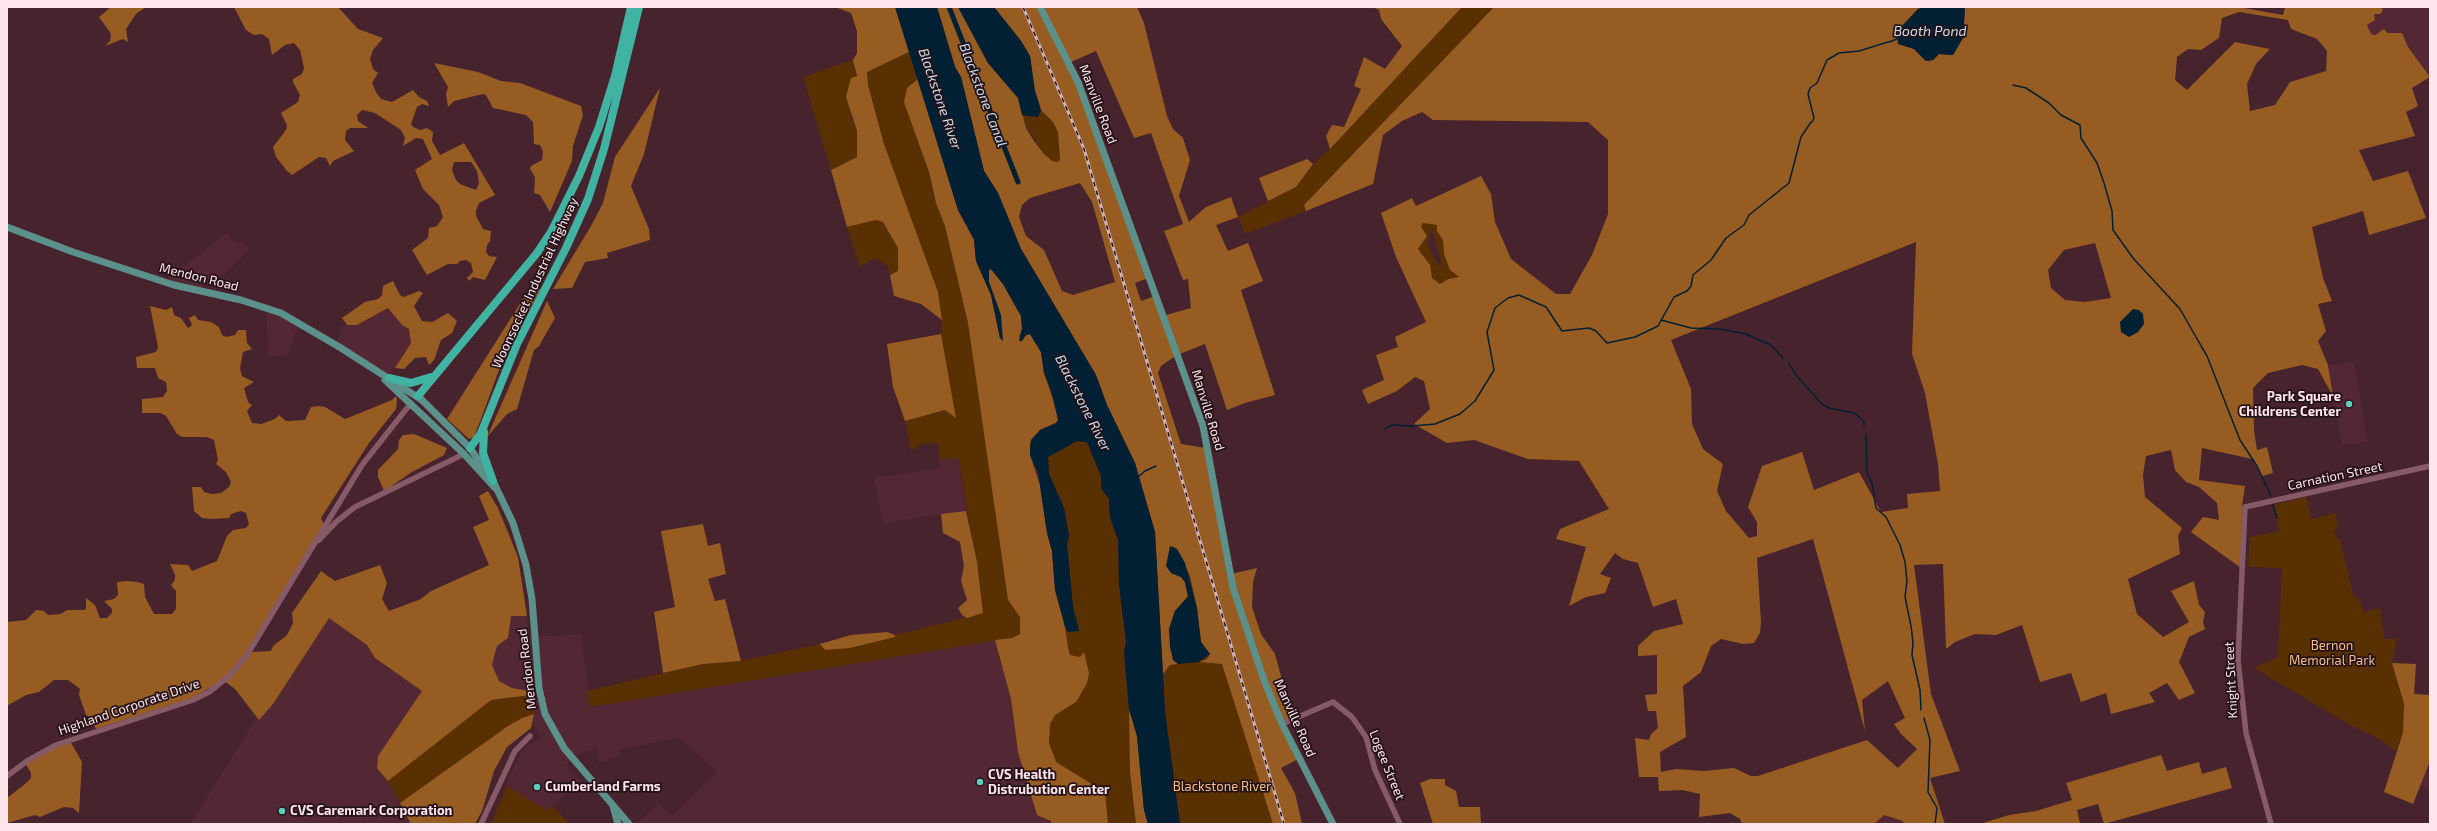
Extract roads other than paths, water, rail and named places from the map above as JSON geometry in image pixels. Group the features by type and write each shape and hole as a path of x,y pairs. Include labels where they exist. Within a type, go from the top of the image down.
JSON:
{"highway":[{"name":"Woonsocket Industrial Highway","path":"418,396 537,253 565,208 593,144 610,94 632,7"},
{"name":"Woonsocket Industrial Highway","path":"470,448 488,418 517,344 574,232 595,178 639,7"},
{"path":"389,378 406,383 418,383 428,379 440,368"},
{"path":"488,418 482,449 494,485"}],"main road":[{"name":"Manville Road","path":"1040,7 1078,82 1203,426 1233,588 1264,680 1282,724 1333,824"},
{"name":"Mendon Road","path":"7,227 73,252 174,285 266,307 297,322 418,396 470,448 494,485 513,523 526,565 532,595 539,688 545,714 564,748 629,824"},
{"name":"Mendon Road","path":"375,370 464,454 490,485 494,485"},
{"name":"Highland Corporate Drive","path":"411,403 418,396"},
{"name":"Highland Corporate Drive","path":"464,454 470,448"},
{"path":"612,804 618,824"}],"street":[{"name":"Highland Corporate Drive","path":"7,776 27,761 60,744 193,700 217,686 234,672 247,655 362,464 411,403"},
{"name":"Highland Corporate Drive","path":"312,548 336,522 355,507 464,454"},
{"name":"Carnation Street","path":"2245,506 2430,466"},
{"name":"Knight Street","path":"2245,506 2238,660 2246,734 2271,824"},
{"name":"Logee Street","path":"1282,724 1333,702 1352,717 1366,737 1375,770 1400,824"},
{"path":"481,824 515,751 530,736"}],"water":[{"name":"Blackstone River","path":"895,7 937,7 955,67 961,77 984,171 998,193 1021,249 1096,375 1107,405 1135,463 1155,532 1165,712 1180,824 1148,824 1144,810 1137,736 1129,709 1124,653 1126,642 1119,584 1118,540 1110,517 1109,499 1101,488 1101,476 1087,442 1077,441 1048,457 1049,474 1064,508 1069,536 1067,544 1073,607 1079,631 1068,632 1065,627 1055,590 1052,551 1047,533 1038,472 1030,455 1031,440 1040,430 1056,423 1058,420 1051,390 1044,373 1041,352 1030,334 1026,335 1022,341 1019,341 1022,329 1021,316 1003,284 991,269 989,270 989,282 1001,315 1003,341 1000,338 991,295 976,261 974,239 958,210"},
{"path":"958,7 994,7 1021,41 1030,56 1035,91 1041,110 1038,117 1022,115 1018,98 988,63"},
{"name":"Booth Pond","path":"1924,7 1965,7 1963,38 1953,55 1939,54 1933,60 1926,61 1914,49 1898,44 1897,35 1903,25 1918,9"},
{"path":"2133,309 2139,310 2143,314 2144,324 2138,332 2129,337 2121,332 2120,322"},
{"path":"1170,546 1177,549 1185,563 1197,608 1201,642 1210,654 1199,662 1178,664 1173,660 1170,647 1169,629 1175,611 1188,597 1185,582 1181,577 1171,573 1166,566"}],"waterway":[{"name":"Blackstone Canal","path":"949,7 1018,182"},
{"path":"1889,42 1897,39"},
{"path":"1812,122 1814,118 1808,94 1810,88 1817,83 1827,60 1839,53 1859,51 1888,42"},
{"path":"2013,85 2026,88 2049,103 2061,115 2080,125 2081,138 2097,163 2104,183 2112,211 2113,230 2133,258 2180,309 2207,356 2240,440 2257,466 2271,496"},
{"path":"1385,429 1392,425 1412,426 1435,424 1460,414 1475,401 1494,370 1487,332 1495,308 1508,298 1519,295 1546,307 1562,331 1589,328 1596,331 1607,343 1635,337 1658,326 1674,297 1687,291 1691,286 1693,275 1711,260 1726,238 1744,225 1749,215 1789,183 1801,137 1811,122"},
{"path":"1661,320 1691,328 1720,329 1746,334 1771,345 1783,358"},
{"path":"1789,363 1795,374 1822,404 1829,408 1854,413 1864,421 1864,426"},
{"path":"1866,434 1867,473 1872,483 1876,508 1886,517 1900,545 1905,562 1907,581 1905,597 1911,626 1913,642 1912,655 1920,690 1921,710"},
{"path":"1138,477 1145,471 1156,466"},
{"path":"2273,505 2277,518"},
{"path":"1924,718 1930,740 1928,792 1937,808 1935,824"}],"railway":[{"path":"1023,7 1084,149 1284,824"}],"place":[{"name":"Park Square Childrens Center","path":"2349,404"},
{"name":"CVS Health Distrubution Center","path":"980,782"},
{"name":"Cumberland Farms","path":"537,787"},
{"name":"CVS Caremark Corporation","path":"282,811"}],"park label":[{"name":"Bernon Memorial Park","path":"2332,654"}]}
